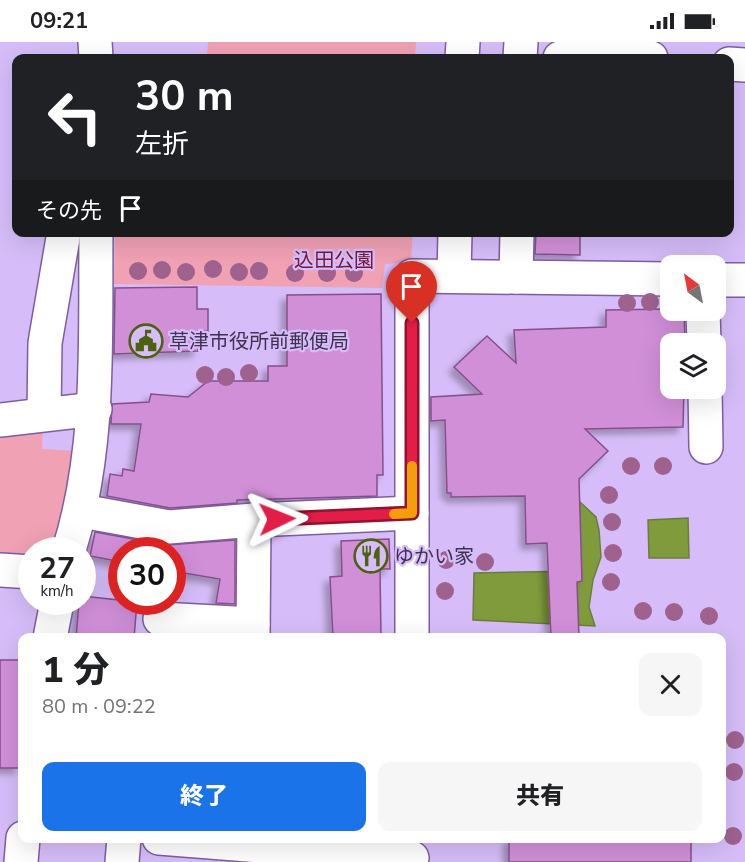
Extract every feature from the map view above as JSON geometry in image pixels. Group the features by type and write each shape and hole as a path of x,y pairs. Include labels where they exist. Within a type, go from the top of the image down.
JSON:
{"street":[{"path":"44,414 45,343 63,237"},
{"path":"73,537 82,511 95,409 96,237"},
{"path":"454,276 455,237"},
{"path":"516,277 517,237"},
{"path":"412,633 412,276 660,279"},
{"path":"726,280 745,280"},
{"path":"705,399 706,447"},
{"path":"0,420 95,409"},
{"path":"82,511 170,527 254,520 412,513"},
{"path":"160,619 253,631 254,520"},
{"path":"0,570 18,571"},
{"path":"51,633 54,615"},
{"path":"122,862 124,843"},
{"path":"200,843 250,849 412,853"}],"green space":[{"path":"208,42 416,42 415,54 207,54"},
{"name":"込田公園","path":"115,237 413,237 411,262 385,264 382,288 114,284"},
{"path":"43,423 42,449 80,451 61,537 18,537 18,564 0,564 0,427"}],"shaded area":[{"path":"580,502 596,517 599,530 601,557 593,580 589,607 595,626 473,620 474,573 580,571"},
{"path":"688,518 689,558 649,558 648,520"}],"building":[{"path":"536,237 580,237 580,255 535,254"},
{"path":"197,287 197,309 208,309 208,331 198,331 198,351 114,354 115,288"},
{"path":"381,294 383,475 377,475 377,496 237,500 237,503 170,508 107,496 110,474 122,476 123,469 134,471 141,424 111,424 112,404 149,402 151,394 188,397 208,381 268,381 268,366 287,366 287,295"},
{"path":"660,309 660,321 684,321 685,333 660,333 660,399 684,399 683,427 585,429 608,451 579,479 582,581 577,582 579,633 551,633 547,543 526,544 525,496 451,497 451,493 447,493 445,420 431,421 431,397 482,394 454,367 487,336 516,363 514,330 606,327 606,310"},
{"path":"95,532 122,537 108,537 108,559 96,557 96,537 94,537"},
{"path":"389,539 390,569 380,569 381,633 333,633 330,577 342,576 341,541"},
{"path":"235,540 235,604 216,603 220,579 186,573 186,544"},
{"path":"96,598 108,599 108,615 136,615 134,633 76,633 78,615 96,615"},
{"path":"0,660 18,660 18,768 0,768"},
{"path":"509,843 691,843 691,862 509,862"}],"slow traffic":[{"path":"394,514 412,513 412,466"}],"place":[{"name":"草津市役所前郵便局","path":"146,341"},
{"name":"ゆかい家","path":"371,556"}],"route":[{"path":"277,519 412,513 412,323"}]}
